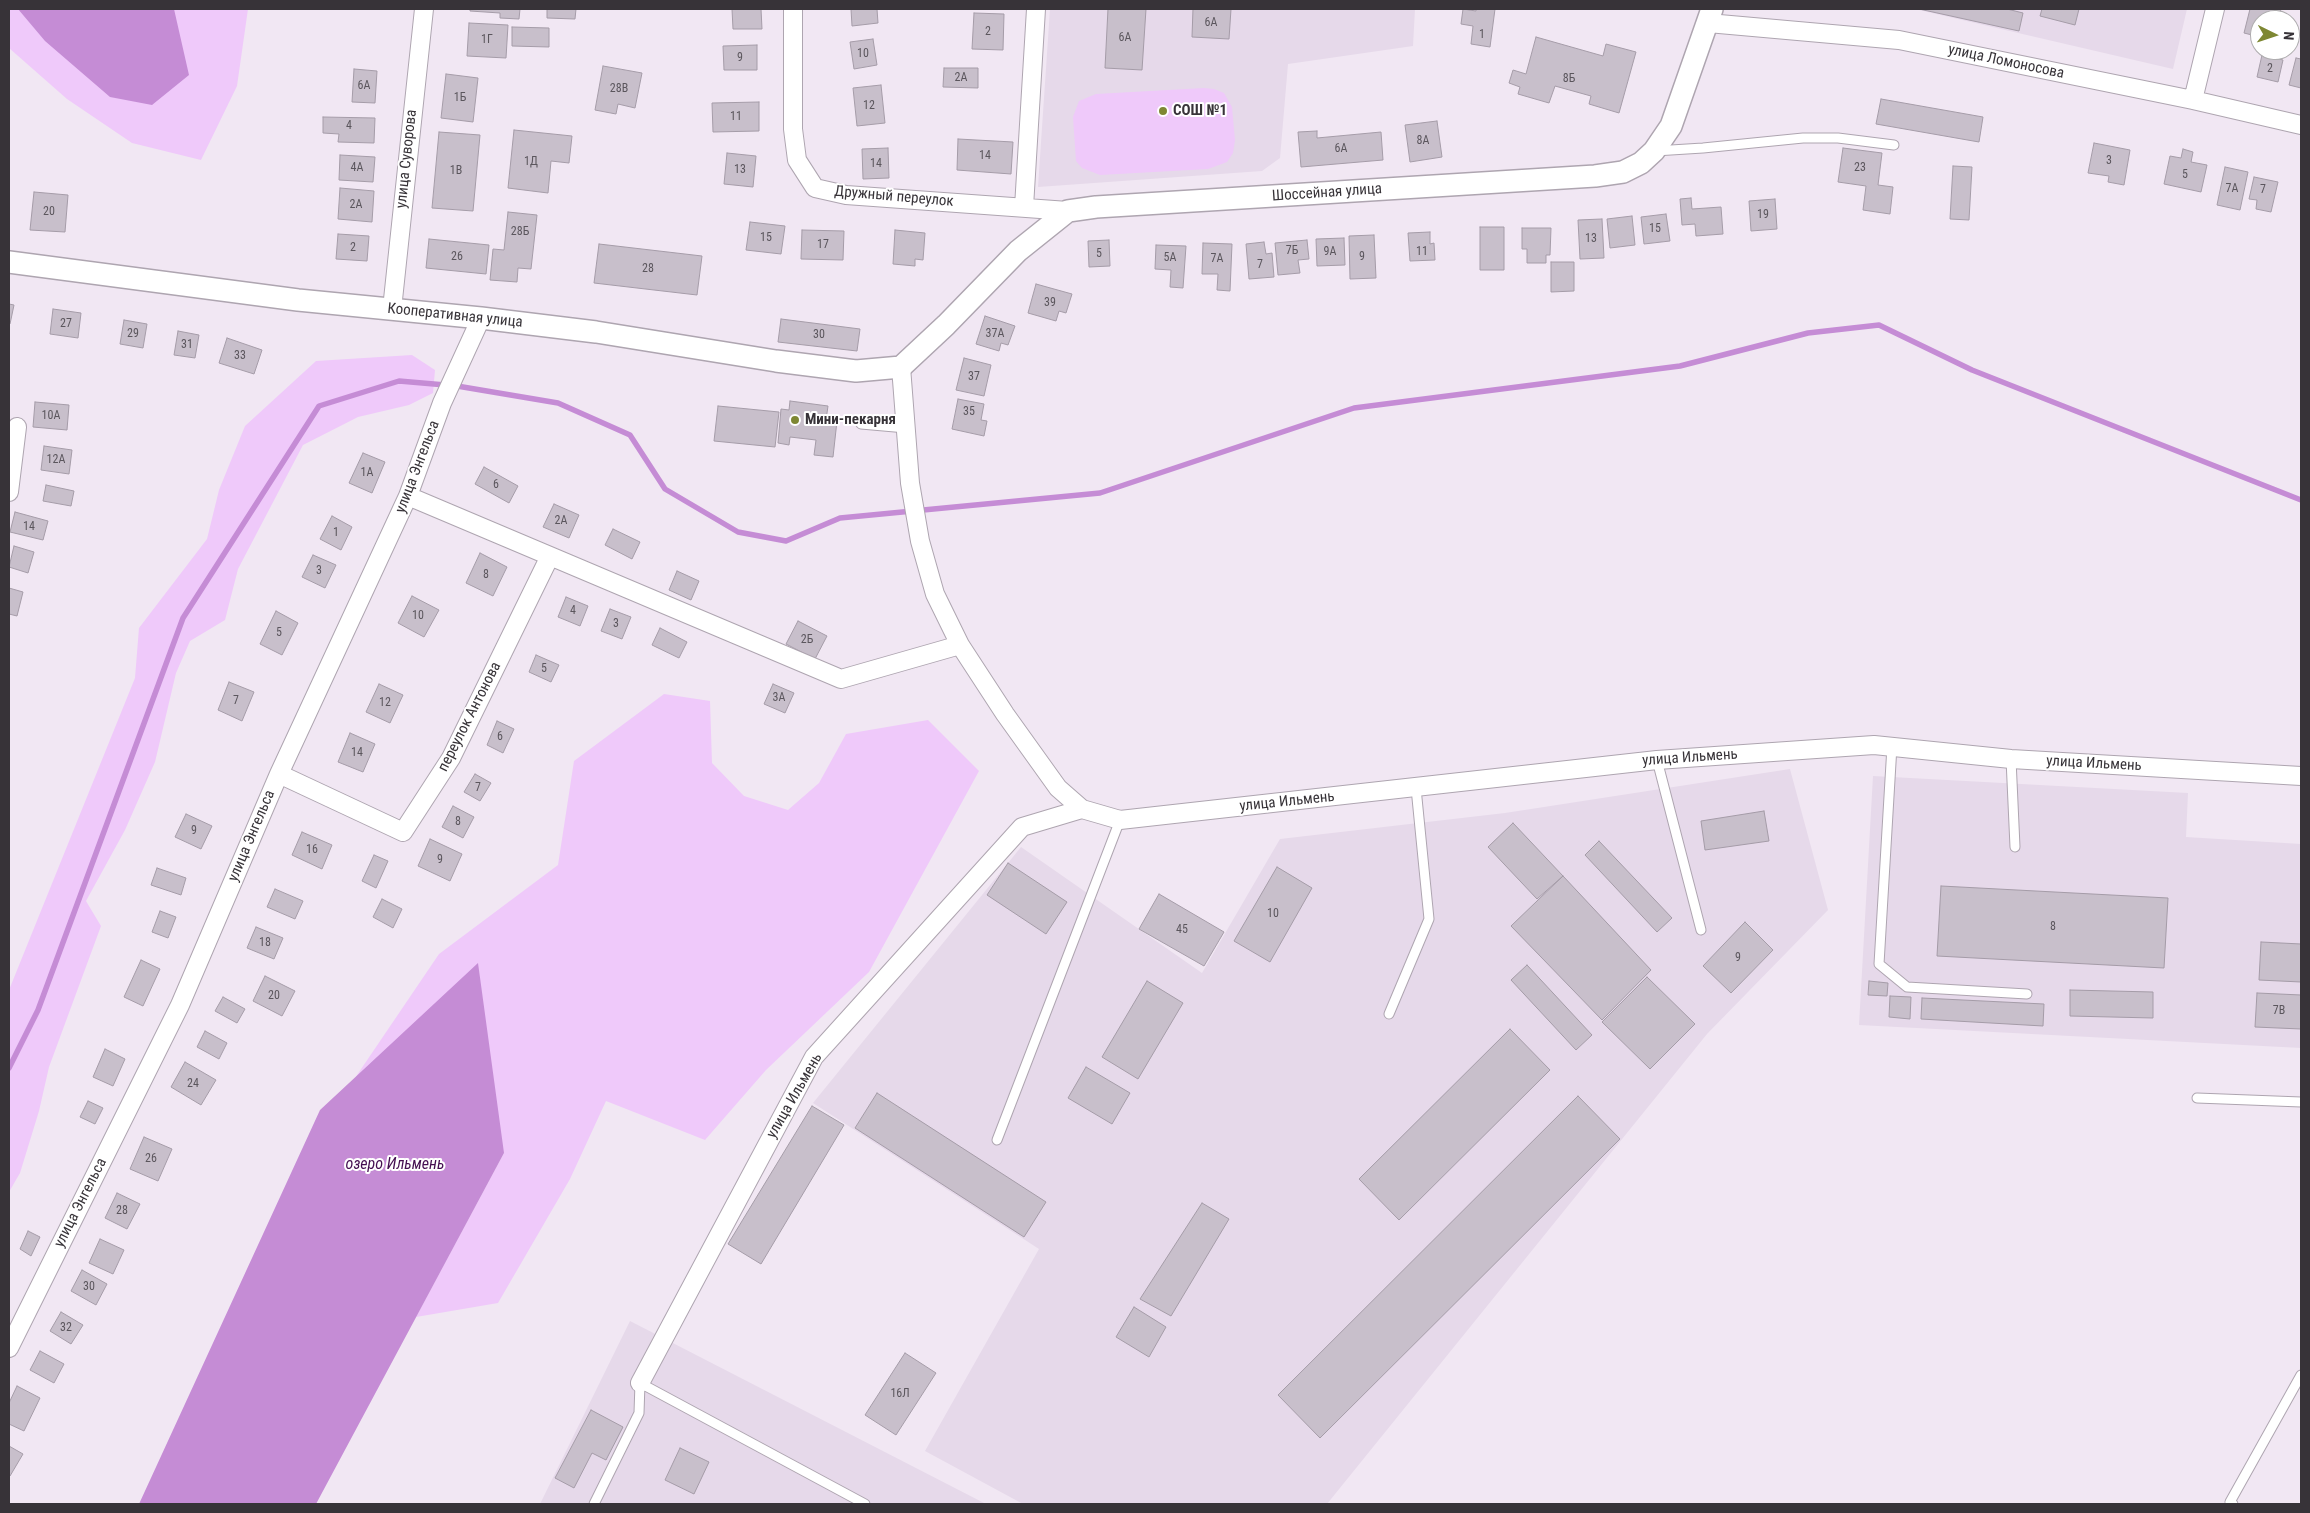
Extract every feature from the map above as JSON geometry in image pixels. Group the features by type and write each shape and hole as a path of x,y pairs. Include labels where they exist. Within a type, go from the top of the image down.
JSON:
{"street":[{"name":"улица Суворова","path":"392,309 424,9"},
{"name":"Дружный переулок","path":"793,9 793,129 797,160 815,188 846,194 1068,211"},
{"path":"1024,207 1036,9"},
{"path":"2193,100 2215,9"},
{"name":"улица Ломоносова","path":"1710,16 1899,40 2193,100 2301,125"},
{"name":"Шоссейная улица","path":"1068,211 1096,207 1595,176 1623,172 1641,163 1654,151 1670,126 1710,16"},
{"path":"901,367 946,325 1018,251 1068,211"},
{"name":"Кооперативная улица","path":"9,262 298,300 481,318 596,332 776,361 847,370 901,367"},
{"name":"улица Энгельса","path":"9,1348 180,1005 279,774 408,496 442,403 481,318"},
{"name":"улица Ильмень","path":"901,367 910,484 920,541 935,594 960,645 1005,714 1058,788 1082,808 1120,820 1657,760 1874,745 2011,759 2301,776"},
{"path":"9,492 17,427"},
{"path":"408,496 841,679 960,645"},
{"name":"переулок Антонова","path":"279,774 403,832 451,758 550,556"},
{"name":"улица Ильмень","path":"640,1383 814,1057 1022,827 1082,808"}],"lane":[{"path":"1654,151 1803,138 1838,138 1894,145"},
{"path":"861,424 906,428"},
{"path":"1892,746 1879,964 1907,987 2027,994"},
{"path":"2011,759 2015,847"},
{"path":"1657,760 1701,930"},
{"path":"1389,1014 1429,919 1416,788"},
{"path":"996,1140 1120,820"},
{"path":"2197,1098 2301,1102"},
{"path":"2234,1504 2230,1502 2301,1375"},
{"path":"594,1504 639,1413 640,1383 865,1504"}],"shaded area":[{"path":"9,9 248,9 237,86 201,160 132,143 67,99 9,48"},
{"name":"СОШ №1","path":"1050,9 1415,9 1413,46 1288,64 1280,158 1262,171 1038,187"},
{"path":"1915,9 2187,9 2173,69"},
{"path":"1204,88 1224,93 1232,107 1235,140 1233,153 1227,162 1208,169 1100,175 1082,168 1076,161 1073,117 1079,101 1096,94"},
{"path":"412,355 435,370 433,393 409,405 358,417 303,445 238,569 225,620 190,641 176,673 155,762 125,830 86,901 101,926 49,1067 39,1111 20,1173 9,1192 9,990 135,678 139,628 207,539 219,490 245,426 316,361"},
{"path":"664,694 710,701 712,763 744,796 788,810 819,783 846,734 928,720 979,771 869,972 766,1070 705,1140 606,1101 570,1179 498,1303 416,1317 504,1153 355,1078 439,954 558,865 574,761"},
{"path":"1790,769 1828,910 1707,1034 1327,1504 1023,1504 925,1451 1039,1249 813,1103 1021,847 1202,973 1280,839 1505,813"},
{"path":"1873,776 2188,793 2186,837 2301,844 2301,1048 1859,1025"},
{"path":"630,1321 986,1504 540,1504"}],"water":[{"path":"18,9 174,9 189,75 152,105 110,97 45,41"},
{"name":"озеро Ильмень","path":"478,963 504,1153 316,1504 139,1504 320,1110"}],"building":[{"path":"470,9 520,9 519,19 500,18 500,13 470,11"},
{"path":"547,9 576,9 575,19 547,18"},
{"path":"732,9 761,9 762,29 733,29"},
{"path":"851,9 877,9 878,23 852,26"},
{"path":"1108,9 1146,9 1142,70 1105,68"},
{"path":"1193,9 1231,9 1229,39 1192,37"},
{"path":"1463,9 1476,11 1476,9 1495,9 1490,47 1471,44 1473,26 1461,24"},
{"path":"1919,9 2007,9 2023,13 2019,31"},
{"path":"2042,9 2079,9 2075,25 2040,16"},
{"path":"2250,9 2281,9 2250,10 2250,34 2244,33"},
{"path":"974,13 1004,14 1003,50 972,49"},
{"path":"469,23 508,25 506,58 467,56"},
{"path":"512,27 549,28 549,47 512,46"},
{"path":"1536,37 1603,56 1606,44 1636,52 1619,113 1589,104 1591,96 1555,86 1549,103 1518,94 1520,87 1509,83 1513,70 1526,74"},
{"path":"873,39 877,65 854,69 850,42"},
{"path":"757,45 757,70 724,70 723,46"},
{"path":"2301,59 2301,88 2289,85 2295,60"},
{"path":"2261,60 2283,60 2278,82 2257,77"},
{"path":"603,66 642,73 635,108 618,104 616,114 595,110"},
{"path":"944,68 978,68 978,88 943,87"},
{"path":"354,69 377,71 375,103 352,102"},
{"path":"446,74 478,78 473,122 441,118"},
{"path":"881,85 885,123 857,126 853,88"},
{"path":"1881,99 1983,117 1979,142 1876,124"},
{"path":"759,102 759,131 713,132 712,103"},
{"path":"323,117 375,118 374,143 338,142 339,134 323,133"},
{"path":"1437,121 1442,157 1410,162 1405,125"},
{"path":"514,130 572,136 569,163 551,161 548,193 508,188"},
{"path":"1317,131 1317,138 1381,132 1383,160 1301,167 1298,132"},
{"path":"439,132 480,135 473,211 432,208"},
{"path":"958,139 1013,142 1011,174 957,170"},
{"path":"2094,143 2130,150 2124,185 2108,182 2109,176 2088,173"},
{"path":"888,148 889,178 863,179 862,149"},
{"path":"1843,148 1882,153 1878,185 1893,187 1890,214 1863,210 1866,186 1838,182"},
{"path":"2183,149 2193,152 2191,162 2207,165 2201,192 2164,184 2170,156 2181,158"},
{"path":"727,153 756,156 753,187 724,184"},
{"path":"340,155 375,157 373,182 339,180"},
{"path":"1953,166 1972,167 1969,220 1950,219"},
{"path":"2225,167 2248,172 2240,210 2217,205"},
{"path":"2254,177 2278,182 2271,212 2256,209 2257,200 2249,199"},
{"path":"340,188 374,191 372,222 338,219"},
{"path":"34,192 68,195 65,232 30,230"},
{"path":"1691,198 1692,209 1721,207 1723,234 1696,236 1695,224 1682,225 1680,199"},
{"path":"1775,199 1777,229 1751,231 1749,201"},
{"path":"508,212 537,215 531,269 518,268 517,282 490,280 493,249 504,250"},
{"path":"1666,214 1670,241 1644,244 1641,217"},
{"path":"1632,216 1635,245 1610,248 1607,219"},
{"path":"1602,219 1604,258 1580,259 1578,220"},
{"path":"750,222 785,226 781,254 746,250"},
{"path":"1480,227 1504,227 1504,270 1480,270"},
{"path":"1522,228 1551,228 1550,255 1546,255 1546,263 1527,263 1527,249 1522,249"},
{"path":"802,230 844,231 843,260 801,259"},
{"path":"895,230 925,233 923,260 915,259 915,266 893,264"},
{"path":"1430,232 1430,244 1434,243 1435,260 1410,261 1408,233"},
{"path":"338,234 369,236 367,261 336,259"},
{"path":"1374,235 1376,278 1350,279 1349,236"},
{"path":"1344,238 1345,265 1317,266 1316,239"},
{"path":"429,239 489,245 486,274 426,268"},
{"path":"1109,240 1110,266 1089,267 1088,241"},
{"path":"1307,240 1309,259 1298,260 1300,273 1278,275 1275,243"},
{"path":"1264,242 1266,254 1272,253 1274,277 1249,279 1246,244"},
{"path":"1203,243 1232,244 1230,291 1217,290 1218,274 1202,274"},
{"path":"599,244 702,256 697,295 594,283"},
{"path":"1156,245 1186,246 1183,288 1170,287 1171,270 1155,269"},
{"path":"1551,262 1574,262 1574,291 1551,292"},
{"path":"1036,284 1072,294 1066,313 1059,311 1056,321 1028,313"},
{"path":"9,304 14,305 10,324 9,324"},
{"path":"53,309 81,313 78,338 50,334"},
{"path":"985,316 1015,326 1008,345 1001,343 999,351 976,344"},
{"path":"781,319 860,329 857,351 778,342"},
{"path":"124,320 147,324 143,348 120,344"},
{"path":"178,331 199,335 195,358 174,355"},
{"path":"227,338 262,350 254,374 219,363"},
{"path":"964,358 991,365 984,396 956,390"},
{"path":"958,399 984,404 981,420 987,421 984,436 952,429"},
{"path":"790,401 828,406 826,420 837,421 833,457 814,455 816,440 790,437 789,445 778,443 781,409 789,410"},
{"path":"35,402 69,405 67,430 33,427"},
{"path":"718,406 779,412 775,447 714,441"},
{"path":"44,446 72,450 69,474 41,470"},
{"path":"363,453 385,462 372,493 349,483"},
{"path":"484,467 518,486 509,503 475,484"},
{"path":"46,485 74,491 71,506 43,501"},
{"path":"554,504 579,515 569,538 543,527"},
{"path":"15,512 48,521 43,540 10,532"},
{"path":"332,516 352,527 341,550 320,539"},
{"path":"613,529 640,542 632,559 605,545"},
{"path":"14,546 34,552 28,573 9,567"},
{"path":"480,553 507,567 493,596 466,583"},
{"path":"313,555 336,565 325,588 302,577"},
{"path":"677,571 699,581 691,600 669,590"},
{"path":"9,588 23,592 17,616 9,614"},
{"path":"412,596 439,610 424,637 398,623"},
{"path":"566,597 588,606 580,626 558,617"},
{"path":"610,609 631,617 622,639 601,631"},
{"path":"276,611 298,623 282,655 260,644"},
{"path":"798,621 827,636 815,659 786,644"},
{"path":"660,628 687,642 679,658 652,645"},
{"path":"536,655 559,665 551,682 529,672"},
{"path":"229,682 254,692 242,721 218,710"},
{"path":"379,684 403,695 390,723 366,712"},
{"path":"773,684 794,693 785,713 764,704"},
{"path":"497,721 514,729 503,753 487,745"},
{"path":"350,733 375,744 363,772 338,762"},
{"path":"475,774 491,783 480,801 464,792"},
{"path":"453,806 474,817 463,838 442,827"},
{"path":"1764,811 1769,841 1705,850 1701,821"},
{"path":"186,814 212,826 201,849 175,837"},
{"path":"1513,823 1563,876 1537,899 1488,847"},
{"path":"302,832 332,845 322,869 292,855"},
{"path":"430,839 462,854 450,881 418,866"},
{"path":"1599,841 1672,918 1657,932 1585,855"},
{"path":"374,855 388,861 376,888 362,881"},
{"path":"1008,863 1067,902 1046,934 987,895"},
{"path":"1277,867 1312,888 1270,962 1234,941"},
{"path":"157,868 186,878 181,895 151,885"},
{"path":"1563,876 1651,970 1602,1020 1511,926"},
{"path":"1941,886 2168,898 2164,968 1937,956"},
{"path":"275,889 303,901 295,919 267,907"},
{"path":"1159,894 1224,932 1204,966 1139,929"},
{"path":"382,899 402,909 393,928 373,917"},
{"path":"160,911 176,917 168,938 152,932"},
{"path":"1745,922 1773,950 1731,993 1703,966"},
{"path":"256,927 283,938 274,959 247,948"},
{"path":"2261,942 2301,944 2301,982 2259,980"},
{"path":"141,960 160,969 143,1006 124,997"},
{"path":"1527,965 1592,1035 1576,1050 1511,980"},
{"path":"265,976 295,991 282,1016 253,1001"},
{"path":"1647,977 1695,1024 1650,1069 1602,1022"},
{"path":"1147,981 1183,1003 1138,1079 1102,1057"},
{"path":"1869,981 1888,983 1887,996 1868,995"},
{"path":"2070,990 2153,992 2153,1018 2070,1016"},
{"path":"2257,993 2301,995 2301,1029 2255,1027"},
{"path":"1890,996 1911,997 1910,1019 1889,1017"},
{"path":"223,997 245,1009 237,1023 215,1011"},
{"path":"1922,998 2044,1004 2043,1026 1921,1019"},
{"path":"1510,1029 1550,1070 1399,1220 1359,1179"},
{"path":"205,1031 227,1043 219,1059 197,1047"},
{"path":"105,1049 125,1059 113,1086 93,1077"},
{"path":"185,1062 216,1080 201,1105 171,1087"},
{"path":"1086,1067 1130,1093 1112,1124 1068,1098"},
{"path":"877,1093 1046,1202 1024,1237 855,1128"},
{"path":"1578,1096 1620,1139 1320,1438 1278,1395"},
{"path":"88,1101 103,1108 95,1124 80,1117"},
{"path":"812,1106 844,1125 761,1264 728,1244"},
{"path":"144,1137 172,1149 158,1181 130,1169"},
{"path":"117,1193 140,1204 127,1229 105,1218"},
{"path":"1202,1203 1229,1219 1171,1316 1140,1299"},
{"path":"28,1231 40,1237 31,1256 20,1249"},
{"path":"100,1239 124,1250 113,1274 89,1263"},
{"path":"82,1270 107,1284 96,1305 71,1291"},
{"path":"1134,1307 1166,1327 1149,1357 1116,1337"},
{"path":"61,1312 83,1325 71,1344 50,1331"},
{"path":"40,1351 64,1364 54,1383 30,1370"},
{"path":"905,1353 936,1373 896,1435 865,1415"},
{"path":"17,1386 40,1398 24,1431 9,1424 9,1403"},
{"path":"591,1410 623,1427 606,1460 592,1453 574,1488 555,1478"},
{"path":"9,1446 23,1454 10,1476 9,1475"},
{"path":"680,1448 709,1462 694,1494 665,1480"}],"waterway":[{"path":"9,1068 38,1010 183,618 319,406 399,381 457,386 558,403 630,435 665,489 738,532 786,541 840,518 1100,493 1354,408 1680,366 1808,333 1879,325 1972,370 2301,500"}],"place":[{"name":"СОШ №1","path":"1163,111"},
{"name":"Мини-пекарня","path":"795,420"}]}
